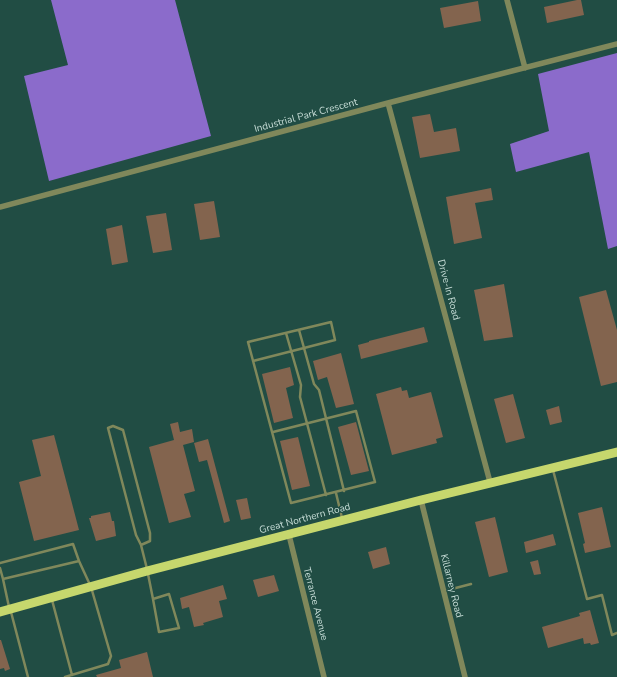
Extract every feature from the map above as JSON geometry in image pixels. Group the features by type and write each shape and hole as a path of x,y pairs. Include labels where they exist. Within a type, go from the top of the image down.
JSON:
{"highway":[{"name":"Great Northern Road","path":"0,612 147,571 490,482 617,452"}],"street":[{"path":"507,0 525,68"},
{"name":"Industrial Park Crescent","path":"0,207 388,103 617,44"},
{"name":"Drive-In Road","path":"388,103 490,482"},
{"name":"Killarney Road","path":"421,500 443,592 466,677"},
{"name":"Terrance Avenue","path":"289,535 324,677"}],"lane":[{"path":"253,361 335,340 331,322 248,342 253,361 273,432 291,503 336,493 375,482 356,411 273,432"},
{"path":"299,330 314,384 319,390 344,491"},
{"path":"286,333 301,385 300,397 326,495"},
{"path":"141,545 150,540 150,533 123,430 112,426 108,428 136,535 141,545 158,632 178,628 170,594 152,599"},
{"path":"553,467 587,599 602,595 612,635 617,634"},
{"path":"336,493 343,521"},
{"path":"0,563 73,544 91,587 111,656 108,664 65,677"},
{"path":"3,579 79,561"},
{"path":"0,568 28,677"},
{"path":"443,592 471,584"},
{"path":"52,598 72,675"}],"shaded area":[{"path":"51,0 175,0 211,136 49,181 24,76 68,65"},
{"path":"617,53 617,246 608,249 589,152 516,172 510,144 549,131 538,74"}],"building":[{"path":"581,0 584,15 547,23 544,7"},
{"path":"478,1 481,21 444,28 440,8"},
{"path":"430,114 434,132 456,128 460,151 420,158 412,117"},
{"path":"491,188 493,200 475,203 482,238 454,244 446,197"},
{"path":"214,201 220,237 200,240 194,204"},
{"path":"166,213 172,250 153,253 146,216"},
{"path":"122,225 128,262 112,265 106,229"},
{"path":"504,284 513,337 484,341 474,290"},
{"path":"606,290 617,330 617,382 601,386 579,297"},
{"path":"424,327 428,342 361,359 358,345"},
{"path":"341,353 354,404 336,408 327,377 318,380 313,361"},
{"path":"290,367 294,385 286,388 293,418 274,423 262,374"},
{"path":"401,387 402,391 407,390 409,398 431,392 443,437 436,439 437,443 392,455 376,394"},
{"path":"513,394 525,438 506,443 494,399"},
{"path":"559,406 562,422 550,425 546,410"},
{"path":"178,422 180,432 192,429 194,442 183,445 195,491 184,494 191,517 169,523 149,447 174,440 170,424"},
{"path":"356,422 369,471 351,475 338,427"},
{"path":"54,435 79,530 34,541 19,482 41,476 32,440"},
{"path":"298,437 310,486 292,490 280,441"},
{"path":"208,439 230,521 224,523 207,460 199,462 194,443"},
{"path":"247,498 251,518 241,520 236,500"},
{"path":"602,507 611,547 585,553 583,544 585,543 578,513"},
{"path":"110,512 112,521 114,521 116,536 96,541 89,518 91,518 91,516"},
{"path":"495,517 508,572 489,577 475,522"},
{"path":"553,534 556,545 526,553 524,542"},
{"path":"386,547 390,564 373,569 368,552"},
{"path":"538,560 541,574 534,575 530,562"},
{"path":"274,575 279,591 258,597 253,580"},
{"path":"223,585 227,599 219,601 223,617 203,623 204,625 194,627 189,607 182,609 180,598"},
{"path":"590,610 599,643 591,645 590,643 584,644 583,638 548,648 542,627 580,616 579,613"},
{"path":"0,640 10,669 5,671 4,668 0,669"},
{"path":"147,652 153,677 97,677 96,675 121,668 119,660"}]}
